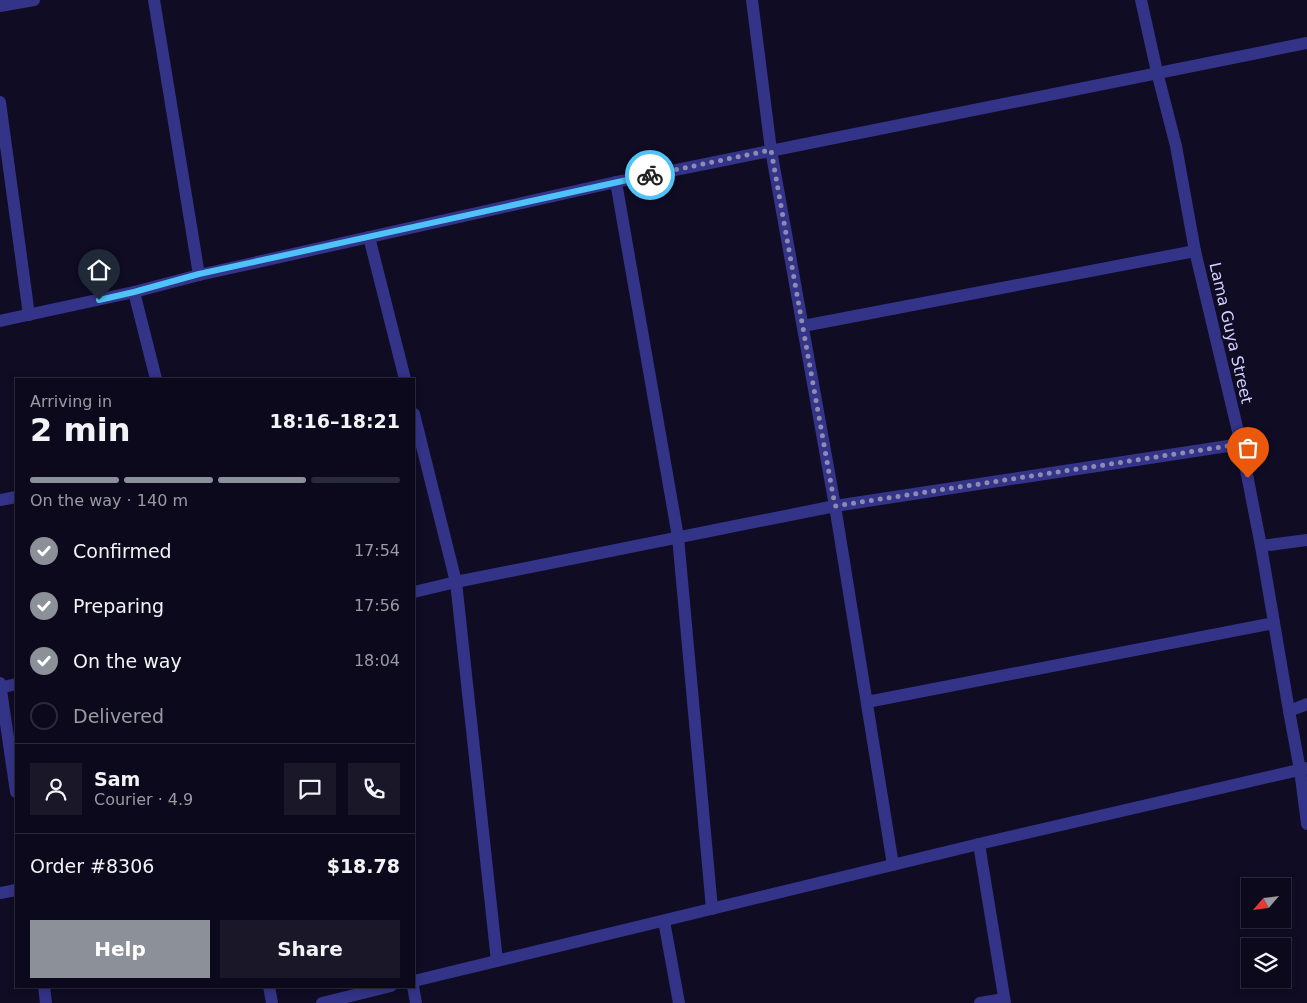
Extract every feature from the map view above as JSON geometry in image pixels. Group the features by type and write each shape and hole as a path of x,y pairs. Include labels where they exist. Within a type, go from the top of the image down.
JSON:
{"street":[{"path":"0,6 34,0"},
{"path":"154,0 199,274"},
{"path":"752,0 771,150 835,506 893,865"},
{"name":"Lama Guya Street","path":"1141,0 1176,146 1195,252 1241,444 1261,546 1288,711 1304,769 1307,824"},
{"path":"0,321 134,292 199,274 616,182 1307,43"},
{"path":"0,102 29,315"},
{"path":"616,182 678,538 712,909"},
{"path":"369,237 405,378"},
{"path":"803,326 1195,252"},
{"path":"134,292 156,378"},
{"path":"415,418 456,582 497,961"},
{"path":"415,592 835,506 1241,444"},
{"path":"0,500 15,497"},
{"path":"1261,546 1307,540"},
{"path":"867,702 1274,623"},
{"path":"15,684 0,686 15,785"},
{"path":"1288,711 1307,704"},
{"path":"415,981 979,844 1304,769"},
{"path":"979,844 1005,1001 980,1003"},
{"path":"0,893 15,890"},
{"path":"664,921 679,1003"},
{"path":"44,988 46,1003"},
{"path":"269,988 272,1003"},
{"path":"322,1003 383,988"},
{"path":"413,988 416,1003"}],"way so far":[{"path":"650,175 771,150 835,506 1241,444 1248,478"}],"route":[{"path":"99,300 199,274 650,175"}]}
